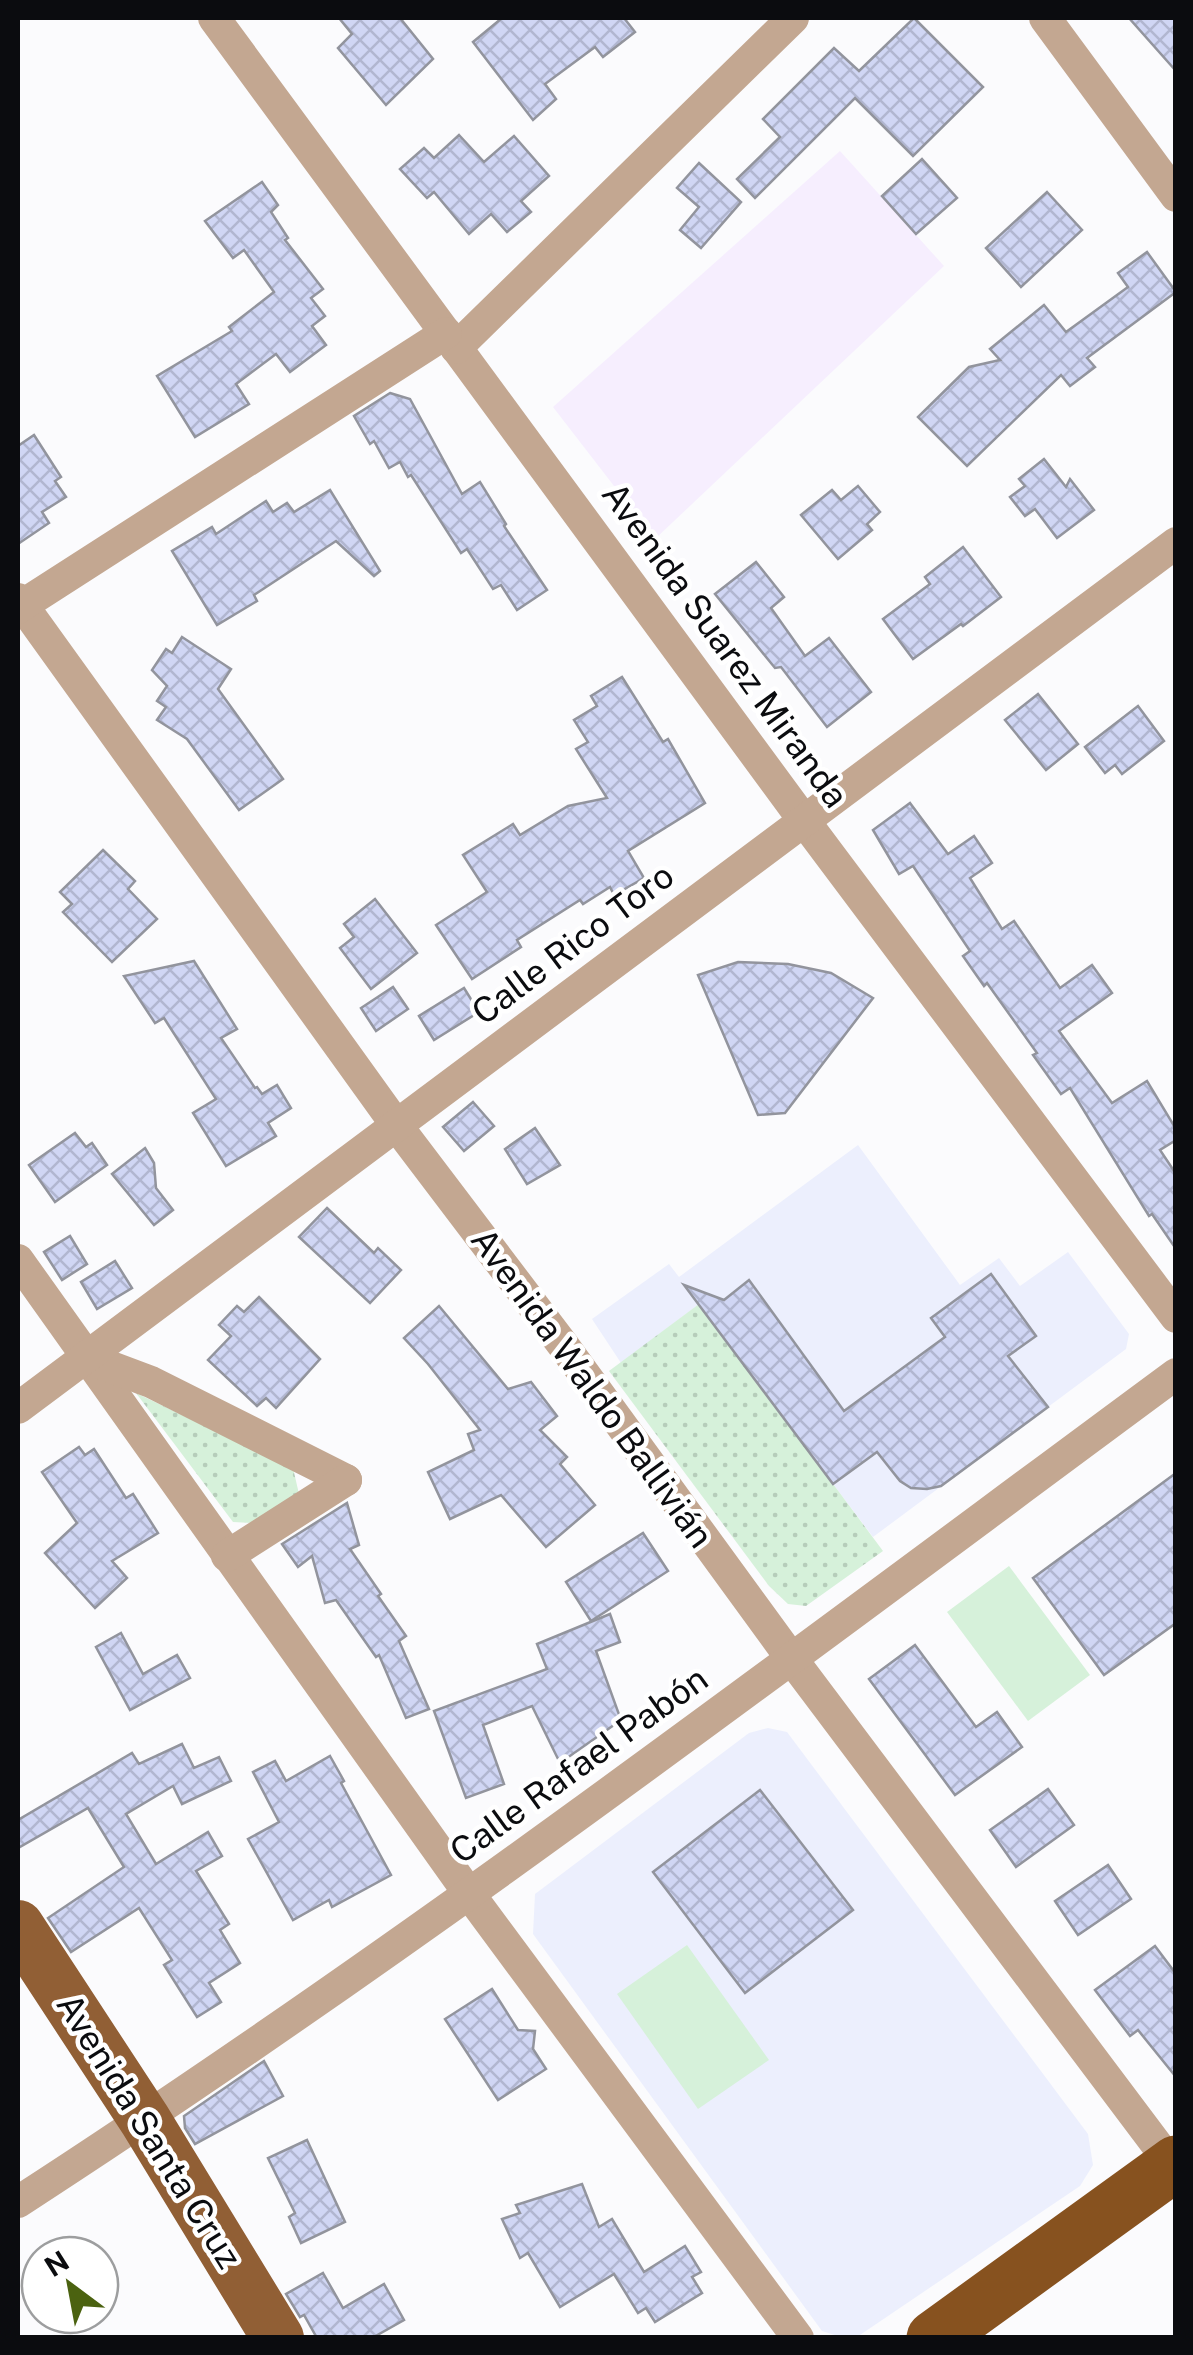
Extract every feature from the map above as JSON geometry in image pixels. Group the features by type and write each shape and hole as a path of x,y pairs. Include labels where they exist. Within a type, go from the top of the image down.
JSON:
{"highway":[{"path":"934,2338 1174,2166"}],"main road":[{"name":"Avenida Santa Cruz","path":"18,1926 145,2120 278,2338"}],"street":[{"name":"Avenida Suarez Miranda","path":"214,18 805,822 1176,1317"},
{"path":"19,604 451,341 792,18"},
{"path":"1045,18 1176,196"},
{"name":"Calle Rico Toro","path":"18,1408 1176,543"},
{"name":"Avenida Waldo Ballivián","path":"19,604 397,1126 1174,2166"},
{"path":"18,1260 470,1895 798,2338"},
{"path":"87,1358 151,1382 346,1480 228,1556"},
{"name":"Calle Rafael Pabón","path":"18,2202 145,2120 470,1895 1176,1374"}],"shaded area":[{"path":"840,151 944,266 655,539 553,407"},
{"path":"858,1145 960,1285 999,1258 1020,1286 1068,1252 1129,1334 1126,1349 873,1537 698,1305 621,1363 592,1319 669,1264 679,1277"},
{"path":"768,1728 787,1732 1088,2134 1093,2165 1080,2186 857,2337 822,2331 533,1934 535,1894 749,1733"}],"green space":[{"path":"699,1304 883,1551 806,1606 788,1604 769,1586 609,1371"},
{"path":"136,1393 293,1468 299,1494 252,1523 233,1522"},
{"path":"1009,1566 1090,1675 1028,1721 947,1612"},
{"path":"687,1945 769,2060 698,2109 617,1994"}],"building":[{"path":"339,18 400,18 433,59 386,105 338,48 352,34"},
{"path":"502,18 624,18 635,32 603,57 595,47 545,84 556,99 533,120 473,42"},
{"path":"914,18 983,87 913,156 855,98 755,198 737,179 780,137 763,119 834,48 859,71"},
{"path":"1129,18 1176,18 1176,71"},
{"path":"459,135 484,162 514,136 549,176 521,201 531,212 507,232 491,214 469,234 434,192 427,198 400,169 424,148 434,158"},
{"path":"922,159 957,198 916,234 882,196"},
{"path":"699,163 741,202 701,248 680,230 699,207 677,188"},
{"path":"262,182 278,205 271,212 288,238 285,240 323,289 311,298 325,316 312,326 326,345 290,372 276,354 236,384 249,404 195,437 157,376 232,331 229,327 274,292 244,250 233,258 205,221"},
{"path":"1047,192 1082,230 1021,287 986,248"},
{"path":"1147,252 1176,292 1087,358 1095,367 1070,386 1061,375 967,466 918,417 969,367 1000,360 990,349 1044,305 1066,332 1128,287 1118,273"},
{"path":"390,393 410,399 462,494 480,482 547,590 517,610 501,585 493,589 467,549 461,553 400,462 389,468 354,416"},
{"path":"34,435 61,477 55,481 66,497 42,512 49,523 18,544 18,446"},
{"path":"1044,459 1066,487 1070,479 1094,510 1057,538 1035,509 1025,516 1010,497 1025,486 1019,479"},
{"path":"858,486 880,512 867,524 872,530 838,559 801,515 832,490 841,500"},
{"path":"330,490 380,571 374,576 336,541 254,595 257,601 217,625 172,551 212,527 216,534 266,501 273,512 287,503 294,512"},
{"path":"963,547 1001,597 913,659 883,619 930,584 925,577"},
{"path":"756,562 784,597 771,608 805,656 829,638 871,692 827,727 781,667 775,668 715,594"},
{"path":"182,637 231,669 218,689 283,779 239,810 187,739 157,720 166,707 157,701 167,686 152,670 166,649 172,653"},
{"path":"622,677 663,742 668,739 705,803 628,851 644,878 614,895 610,887 583,904 580,900 517,940 521,947 472,979 436,925 487,892 463,855 513,824 520,835 568,806 607,798 576,749 588,742 574,720 597,706 591,696"},
{"path":"1038,694 1078,744 1046,770 1005,720"},
{"path":"1138,706 1164,741 1122,774 1115,765 1105,773 1085,747"},
{"path":"910,803 948,854 974,836 992,863 970,878 1002,929 1014,921 1060,988 1092,965 1112,993 1059,1031 1112,1103 1147,1081 1176,1129 1176,1140 1160,1150 1176,1174 1176,1249 1152,1214 1149,1216 1070,1088 1061,1094 1033,1055 1037,1053 963,956 970,951 913,866 899,874 873,830"},
{"path":"103,850 135,881 128,889 157,919 112,962 63,912 72,904 60,892"},
{"path":"375,899 417,953 371,989 340,948 354,937 344,924"},
{"path":"194,961 237,1029 221,1038 255,1088 262,1094 277,1085 291,1108 268,1123 276,1136 226,1166 193,1113 216,1099 164,1018 155,1023 124,976"},
{"path":"738,962 788,964 831,973 873,998 785,1113 758,1115 698,975"},
{"path":"393,987 408,1009 376,1031 361,1008"},
{"path":"464,988 479,1012 434,1040 419,1016"},
{"path":"473,1102 494,1126 464,1151 443,1127"},
{"path":"535,1128 560,1165 527,1184 505,1149"},
{"path":"75,1133 86,1147 92,1143 107,1165 55,1202 29,1165"},
{"path":"145,1148 154,1163 156,1188 173,1210 154,1225 112,1174"},
{"path":"327,1208 374,1253 378,1248 401,1270 370,1303 299,1237"},
{"path":"70,1236 87,1264 62,1280 44,1252"},
{"path":"115,1261 132,1288 97,1309 81,1282"},
{"path":"991,1274 1036,1336 1008,1356 1048,1407 941,1486 927,1489 911,1488 900,1481 877,1452 833,1484 684,1285 724,1300 749,1280 844,1411 945,1337 931,1318"},
{"path":"259,1297 320,1359 276,1408 266,1398 257,1406 208,1360 231,1336 219,1325 237,1306 244,1312"},
{"path":"439,1306 508,1389 531,1382 557,1416 540,1430 567,1457 560,1464 595,1505 546,1547 501,1495 450,1519 428,1472 474,1450 468,1434 480,1430 404,1338"},
{"path":"79,1447 85,1455 94,1449 126,1498 133,1494 158,1533 112,1561 127,1578 95,1608 45,1553 77,1523 42,1472"},
{"path":"1176,1473 1176,1623 1104,1675 1033,1578"},
{"path":"347,1503 359,1545 350,1549 406,1636 399,1641 429,1709 406,1718 379,1655 376,1657 336,1600 325,1603 312,1556 298,1567 282,1544"},
{"path":"643,1533 668,1571 591,1621 566,1582"},
{"path":"610,1614 620,1642 596,1651 621,1720 560,1763 532,1706 483,1725 504,1784 466,1798 434,1711 547,1669 537,1644"},
{"path":"121,1633 143,1674 177,1655 190,1678 130,1710 96,1647"},
{"path":"915,1645 976,1727 997,1712 1022,1747 955,1795 869,1679"},
{"path":"182,1744 194,1768 219,1757 231,1781 182,1804 173,1786 126,1814 156,1864 208,1832 222,1856 196,1871 229,1924 220,1930 240,1963 209,1983 221,2002 197,2017 164,1965 172,1960 139,1908 71,1952 48,1918 124,1867 88,1808 18,1848 18,1820 132,1753 139,1764"},
{"path":"330,1756 391,1875 332,1907 329,1900 293,1920 248,1839 279,1822 253,1772 275,1761 286,1781"},
{"path":"1048,1789 1074,1825 1016,1867 990,1830"},
{"path":"760,1790 853,1910 745,1993 653,1872"},
{"path":"1108,1865 1131,1899 1078,1935 1055,1901"},
{"path":"1155,1946 1176,1974 1176,2077 1138,2030 1130,2036 1095,1990"},
{"path":"492,1989 518,2030 535,2031 533,2049 546,2069 498,2100 445,2019"},
{"path":"264,2061 283,2096 195,2144 185,2128 184,2116"},
{"path":"307,2140 345,2222 301,2243 289,2217 295,2213 268,2158"},
{"path":"582,2184 599,2227 612,2219 644,2272 685,2246 701,2272 692,2277 702,2293 655,2322 646,2308 638,2313 614,2274 560,2307 528,2253 520,2258 502,2219 520,2213 516,2205"},
{"path":"323,2273 343,2308 384,2284 404,2320 372,2338 317,2338 286,2294"}]}
